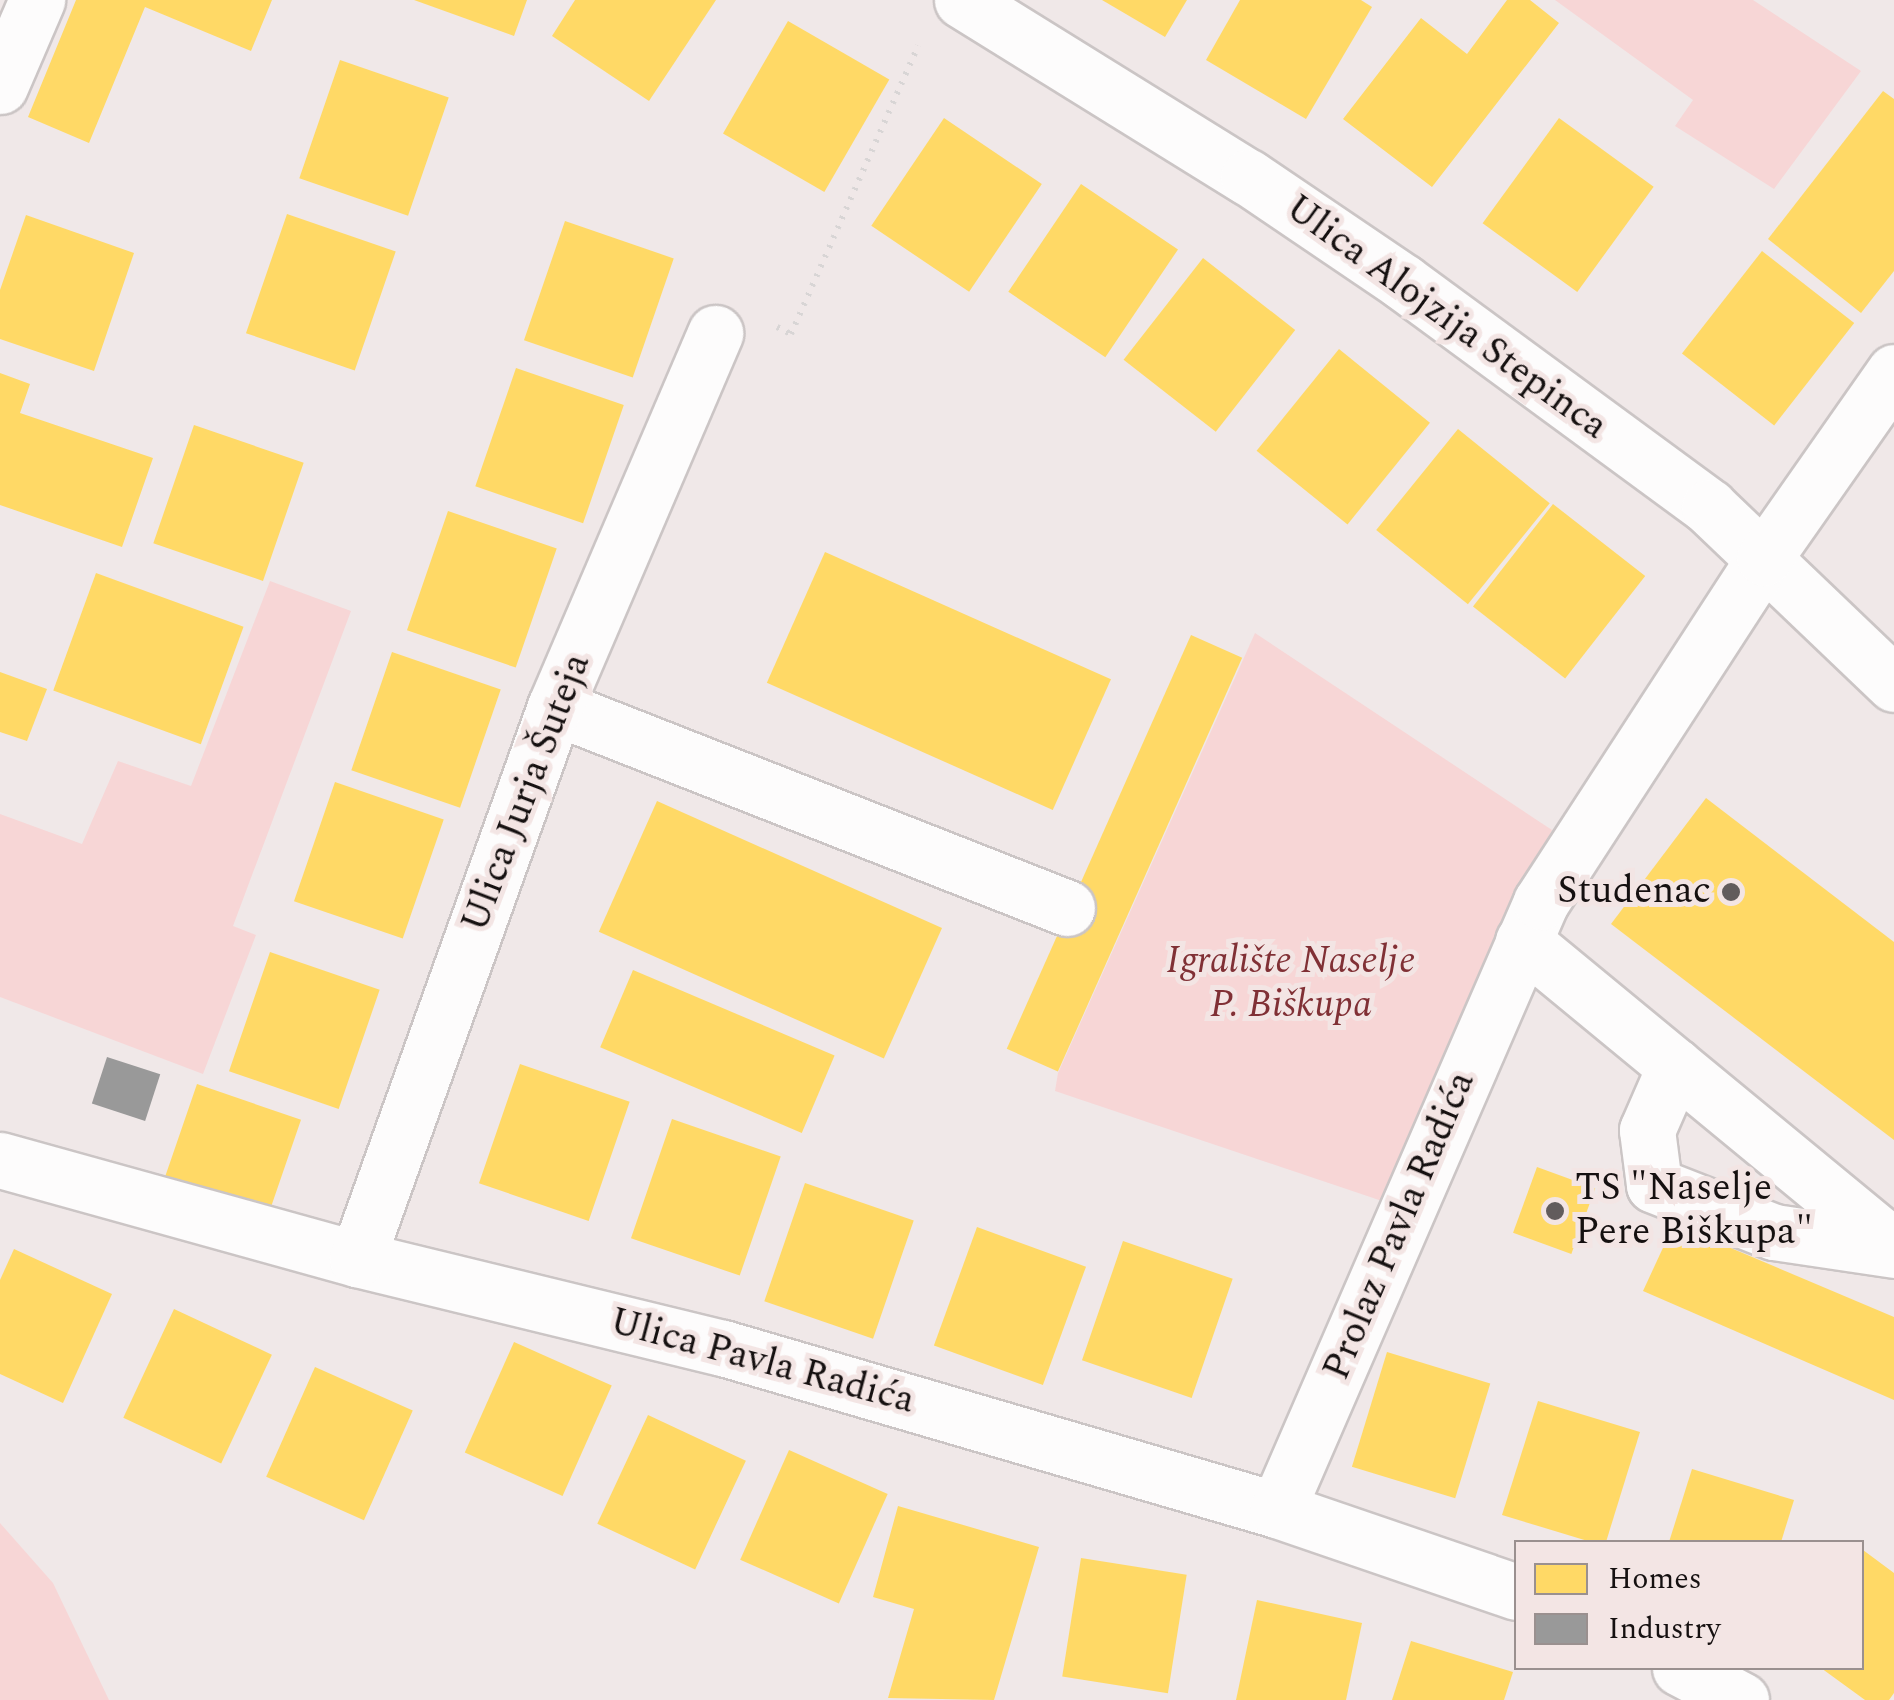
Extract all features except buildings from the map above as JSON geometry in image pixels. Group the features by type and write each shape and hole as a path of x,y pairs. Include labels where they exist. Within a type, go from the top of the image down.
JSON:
{"street":[{"path":"0,86 37,0"},
{"name":"Ulica Alojzija Stepinca","path":"962,0 1248,178 1403,282 1709,507 1894,684"},
{"name":"Ulica Jurja Šuteja","path":"356,1260 555,707 716,333"},
{"name":"Prolaz Pavla Radića","path":"1276,1510 1541,902 1764,558 1894,372"},
{"path":"555,707 1067,908"},
{"path":"1523,941 1894,1248"},
{"path":"1675,1066 1647,1130 1654,1185 1774,1232 1894,1248"},
{"name":"Ulica Pavla Radića","path":"0,1160 356,1260 723,1348 1276,1510 1514,1591"},
{"path":"1684,1670 1741,1700"}],"path":[{"path":"716,333 732,302 790,334 918,46"}],"green space":[{"path":"1555,0 1753,0 1861,71 1774,189 1675,126 1693,100"},
{"path":"270,581 351,611 233,926 256,935 203,1074 0,997 0,814 82,844 118,761 191,786"},
{"name":"Igralište Naselje P. Biškupa","path":"1255,633 1552,830 1388,1203 1055,1091 1058,1073"},
{"path":"0,1523 53,1583 109,1700 0,1700"}],"place":[{"name":"Studenac","path":"1731,892"},
{"name":"TS \"Naselje Pere Biškupa\"","path":"1555,1211"}]}
